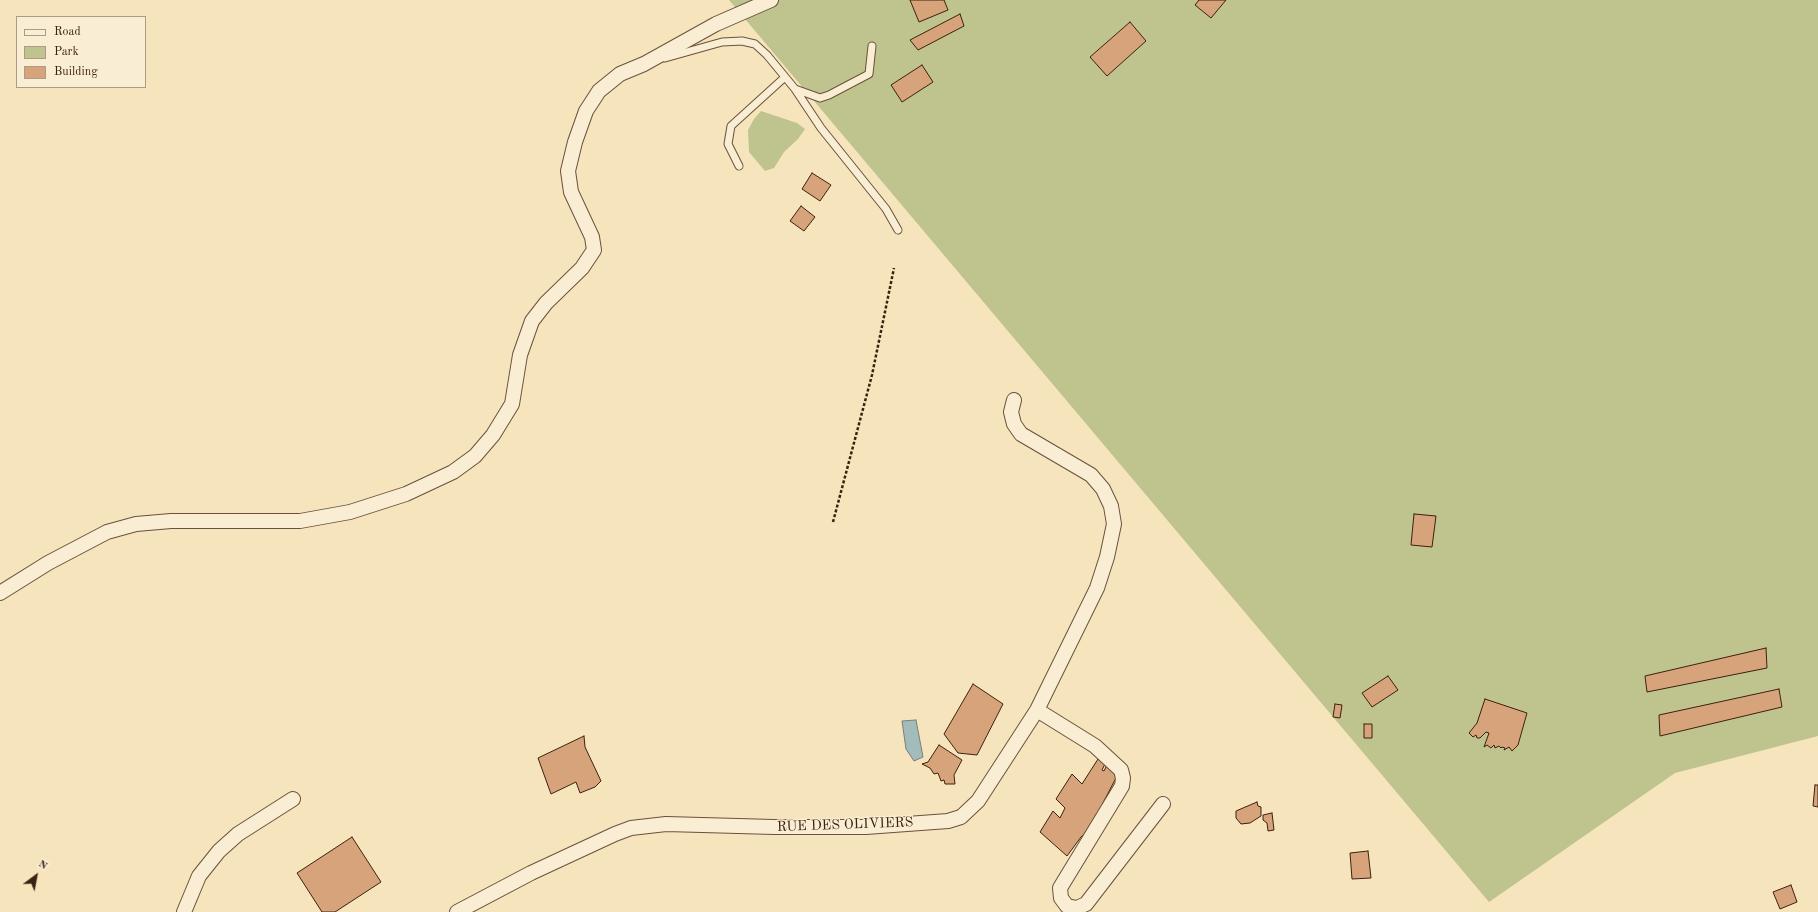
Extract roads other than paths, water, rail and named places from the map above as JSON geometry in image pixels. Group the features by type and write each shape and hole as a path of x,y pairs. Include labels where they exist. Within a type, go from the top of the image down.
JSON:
{"street":[{"path":"0,593 54,559 107,532 136,524 164,522 300,520 350,512 406,494 453,472 475,456 493,435 512,404 520,355 532,321 546,303 582,268 594,250 592,237 571,192 568,171 575,142 586,111 599,91 620,74 644,64 716,24 771,0"},
{"name":"RUE DES OLIVIERS","path":"458,912 531,874 615,834 649,825 666,824 866,828 948,821 961,817 978,801 1037,710 1097,588 1107,558 1114,524 1111,506 1103,489 1091,475 1021,434 1014,424 1012,412 1014,400"},
{"path":"1037,710 1094,746 1121,770 1123,778 1122,786 1060,888 1061,898 1067,906 1077,908 1086,904 1163,804"},
{"path":"184,912 199,876 219,851 238,834 293,799"}],"lane":[{"path":"644,64 722,42 742,41 755,44 767,55 795,89 821,128 886,209 898,230"},
{"path":"795,89 820,98 829,95 869,74 872,46"},
{"path":"739,166 728,144 731,126 785,77"}],"water":[{"path":"916,720 923,757 914,761 906,749 902,721"}]}
